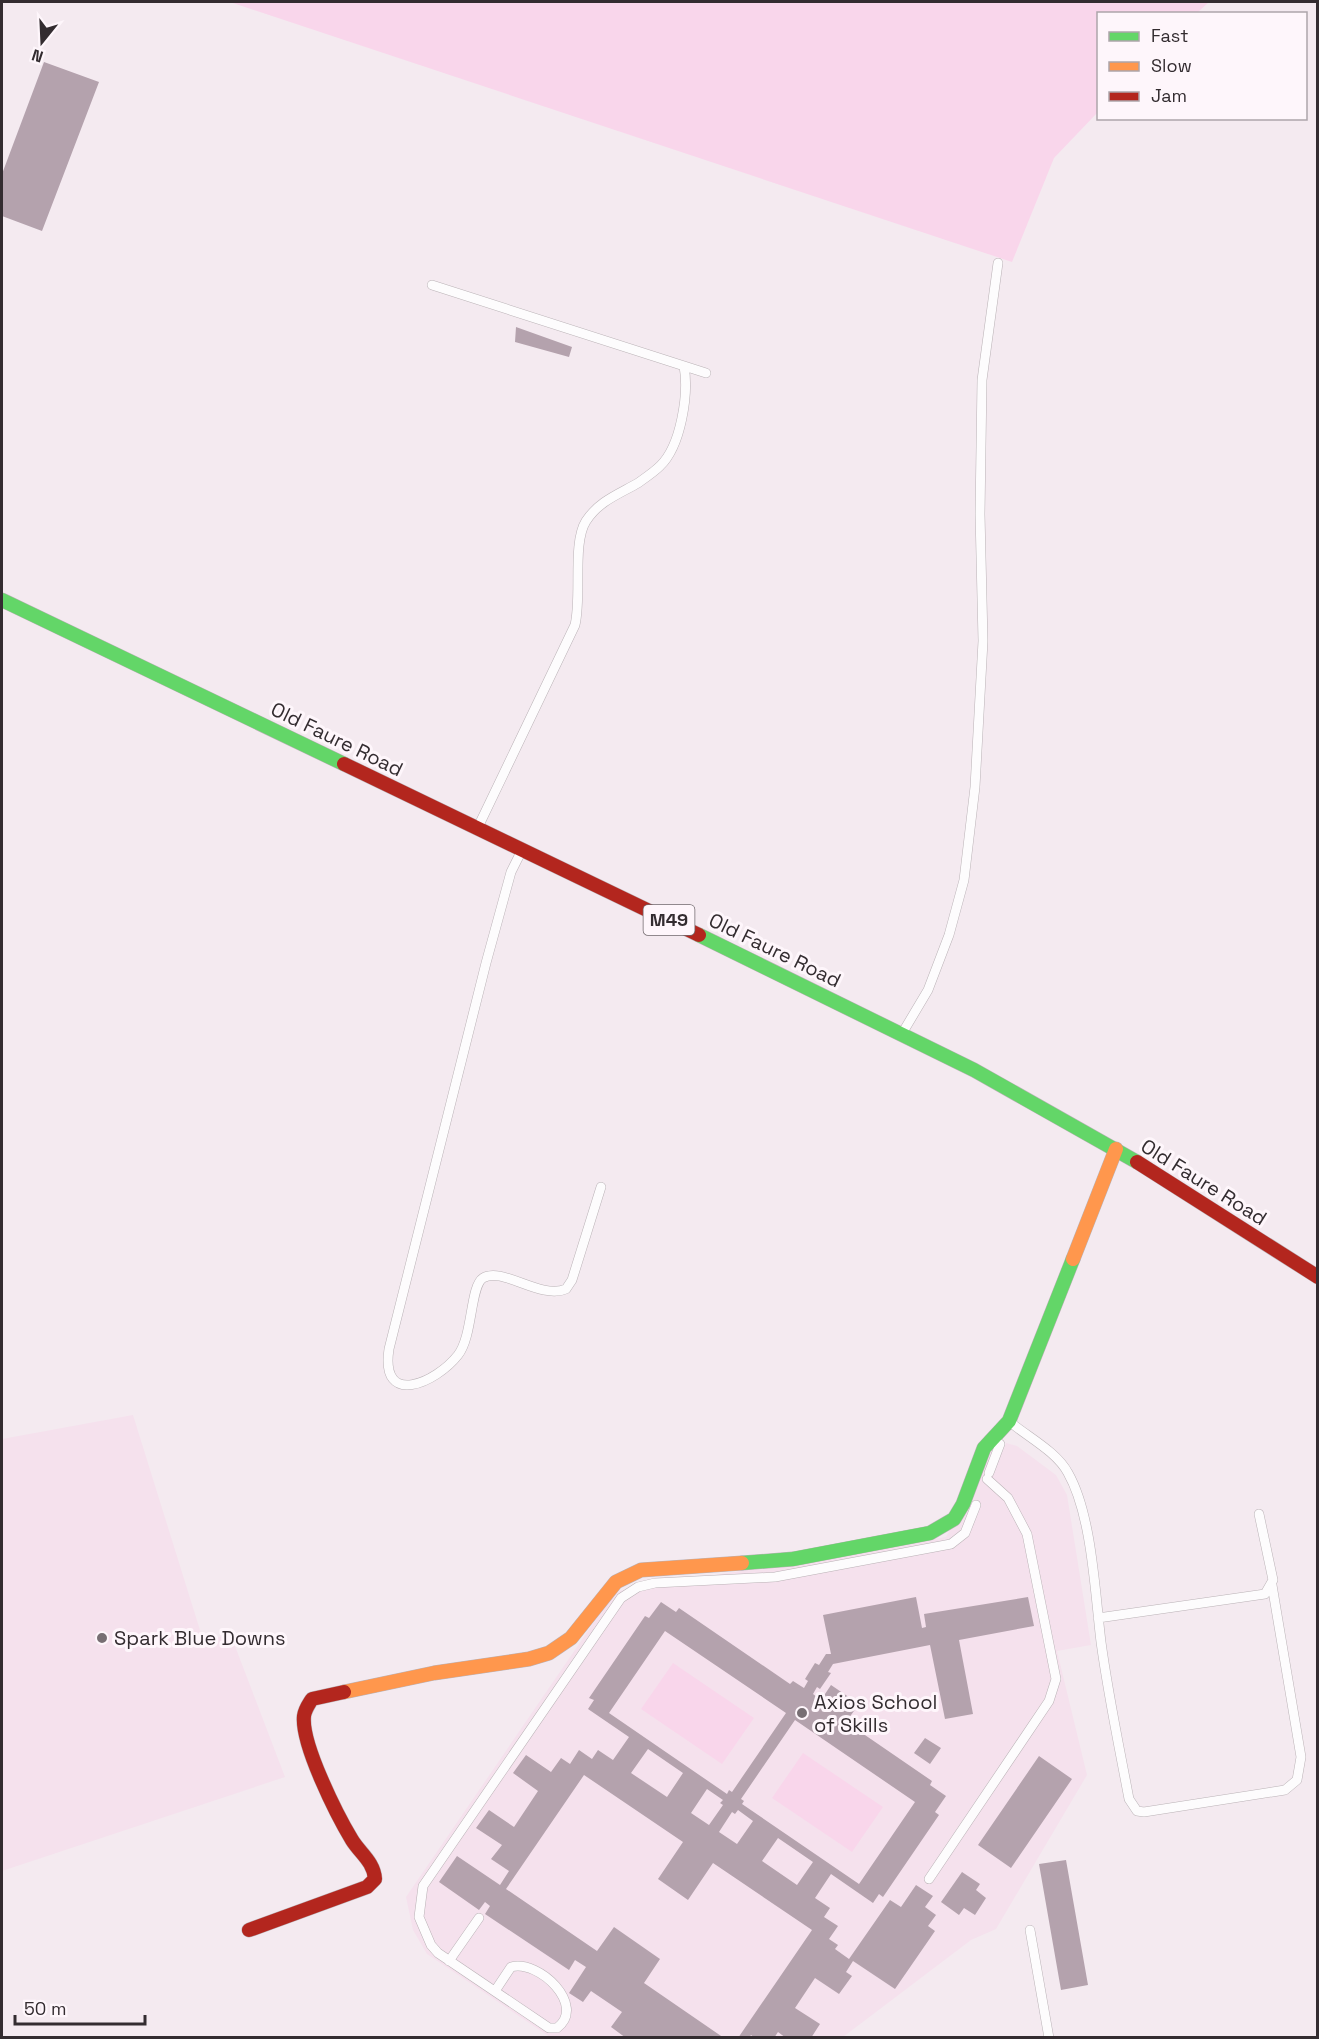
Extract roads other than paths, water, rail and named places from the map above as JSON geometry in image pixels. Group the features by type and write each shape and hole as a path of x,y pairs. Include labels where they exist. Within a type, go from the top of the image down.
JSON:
{"main road":[{"name":"Old Faure Road","path":"2,600 523,849 974,1070 1116,1149 1317,1276"},
{"path":"249,1930 367,1887 375,1879 375,1870 353,1844 342,1823 308,1737 304,1716 312,1700 434,1673 529,1659 558,1649 571,1638 616,1582 641,1570 793,1559 930,1533 954,1519 963,1504 984,1448 1009,1421 1116,1149"}],"lane":[{"path":"902,1034 928,990 949,935 964,880 975,787 983,641 980,514 982,380 998,263"},
{"path":"432,285 706,373"},
{"path":"477,828 575,625 579,609 580,534 586,522 608,499 637,483 661,466 666,458 671,449 686,399 684,366"},
{"path":"523,849 511,872 486,963 389,1349 386,1367 390,1378 397,1384 434,1378 457,1357 470,1333 479,1280 485,1277 498,1277 548,1292 566,1289 572,1280 601,1187"},
{"path":"495,1991 511,1967 520,1965 532,1967 559,1987 565,2008 563,2020 560,2026 549,2028 449,1961 431,1945 421,1927 419,1906 423,1886 621,1598 638,1587 655,1583 775,1577 951,1544 965,1533 1009,1421 1053,1455 1068,1472 1077,1496 1087,1538 1109,1699 1129,1799 1134,1809 1144,1812 1285,1790 1297,1780 1300,1757 1272,1586 1272,1572 1259,1514"},
{"path":"929,1878 1049,1701 1056,1679 1027,1534 1008,1498 987,1479"},
{"path":"1098,1618 1265,1594 1272,1586"},
{"path":"449,1961 479,1918"},
{"path":"1030,1930 1049,2037"}],"place":[{"name":"Spark Blue Downs","path":"102,1638"},
{"name":"Axios School of Skills","path":"802,1713"}]}
